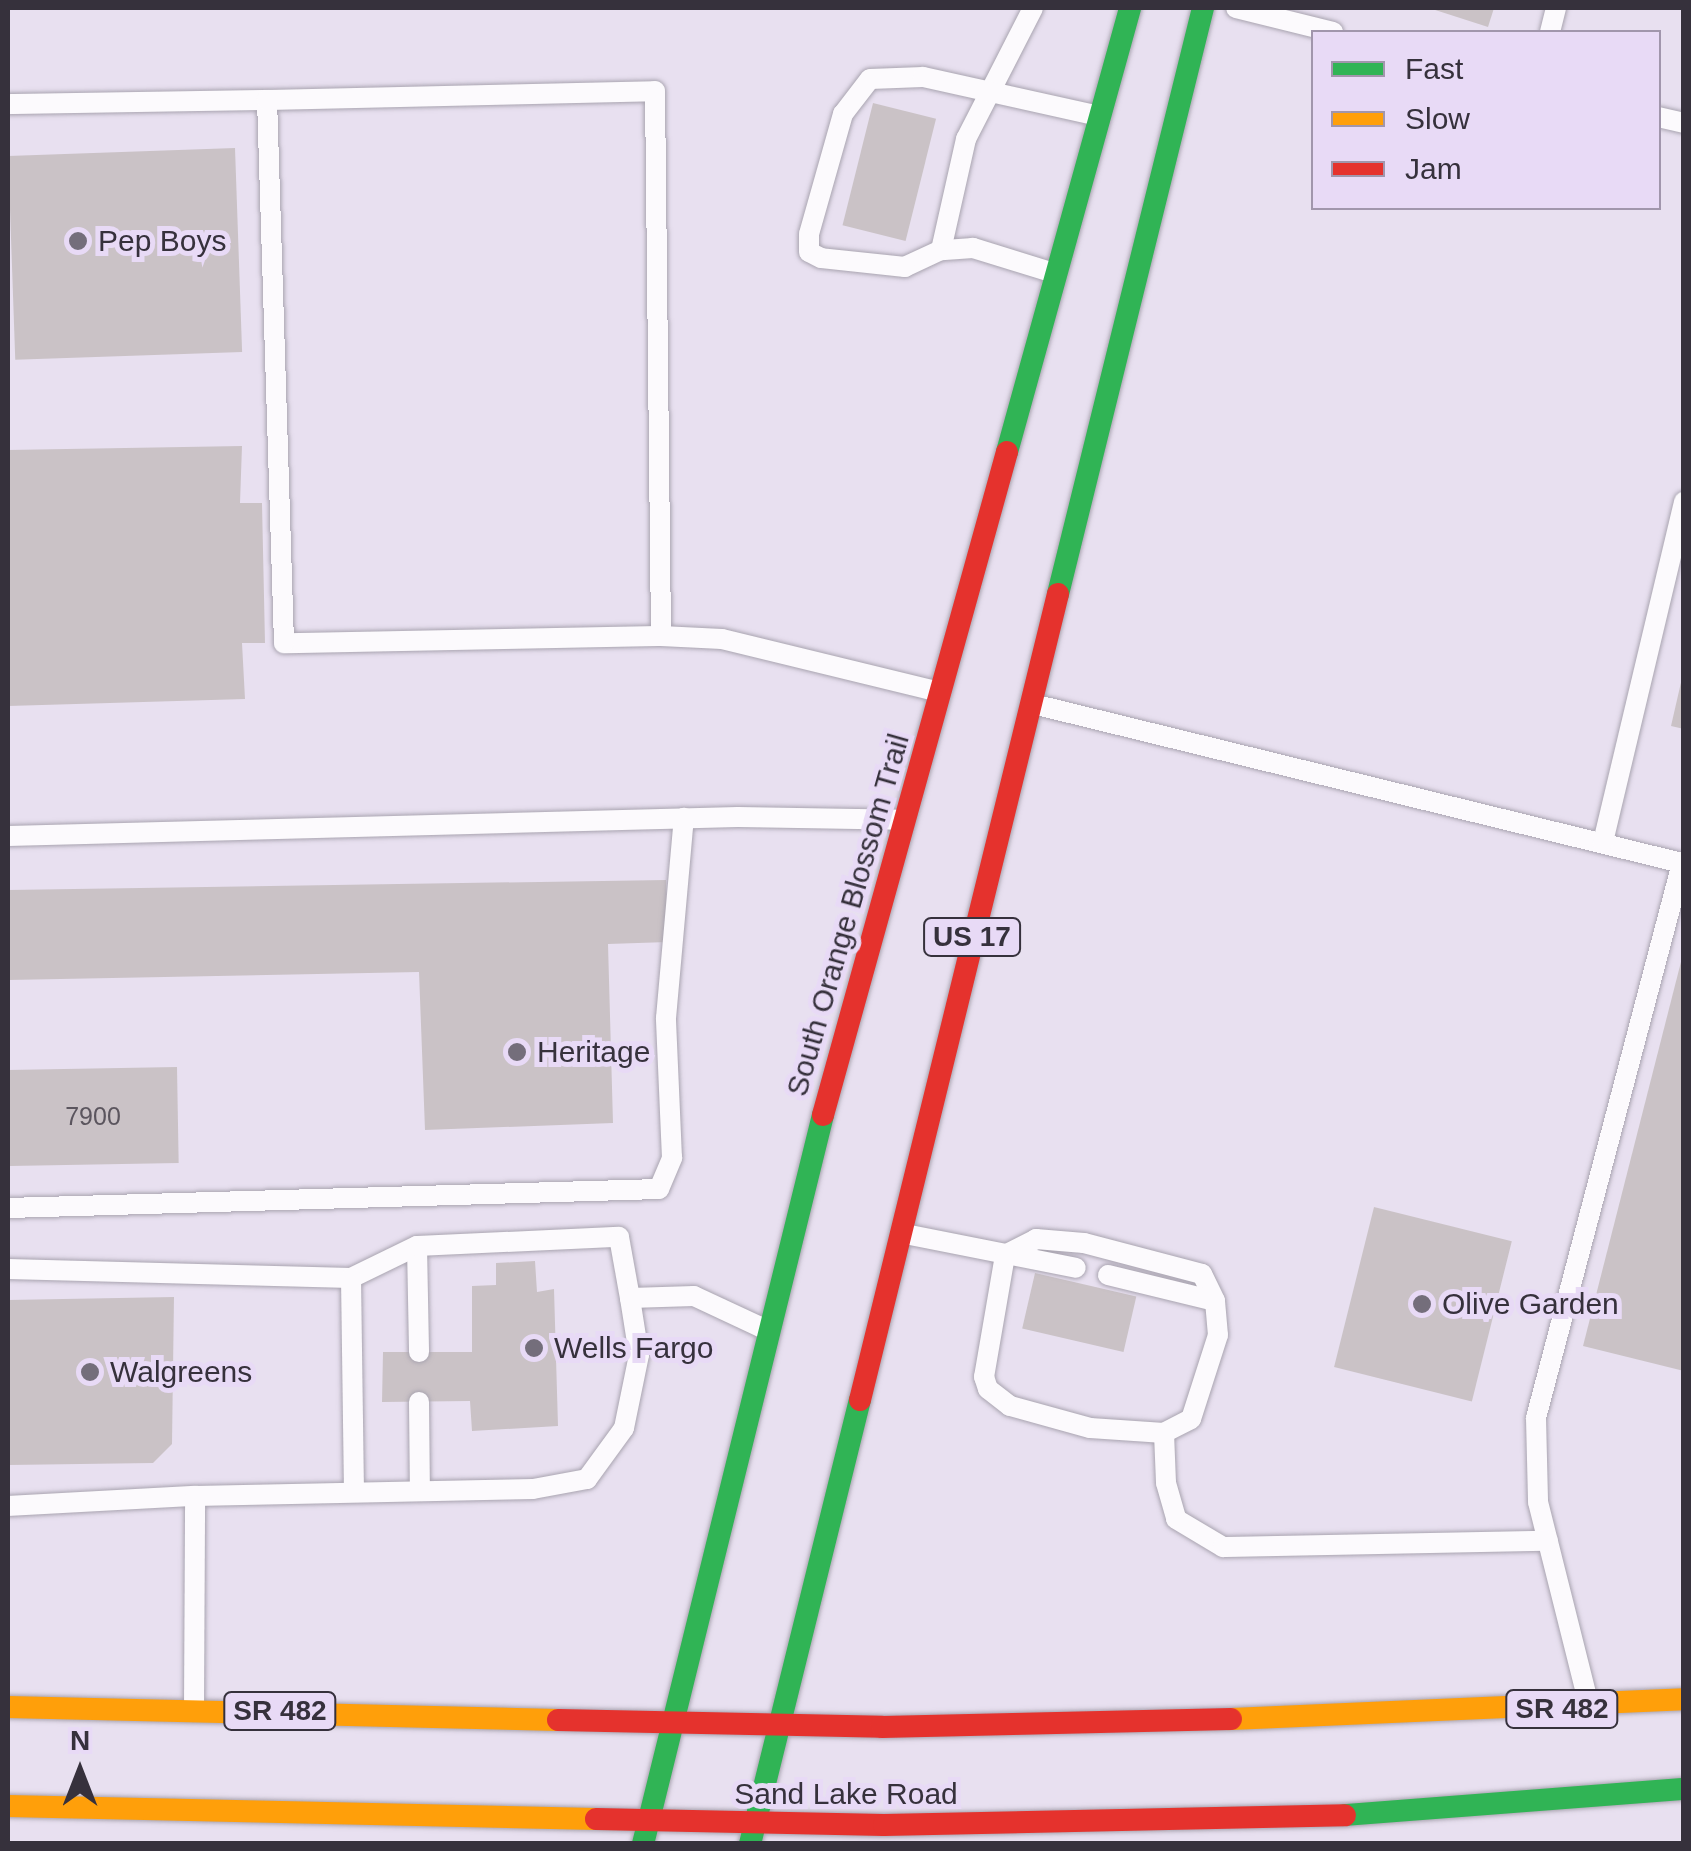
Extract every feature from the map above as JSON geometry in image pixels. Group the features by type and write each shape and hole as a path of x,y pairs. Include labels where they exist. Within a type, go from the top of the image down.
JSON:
{"main road":[{"name":"South Orange Blossom Trail","path":"646,1833 676,1723 768,1331 904,820 1130,8"},
{"name":"US 17","path":"752,1834 1203,8"},
{"path":"1170,24 1179,40 1184,87"},
{"name":"SR 482","path":"8,1707 194,1708 779,1726 1589,1708 1684,1699"},
{"name":"Sand Lake Road","path":"8,1806 752,1834 1291,1819 1684,1788"}],"lane":[{"path":"941,250 966,139 1033,8"},
{"path":"1236,8 1325,30"},
{"path":"1059,274 973,248 941,250 904,267 809,252 843,114 854,92 888,75 988,90 1101,116"},
{"path":"8,104 654,91 660,636"},
{"path":"266,100 284,643 660,636 722,639 942,692"},
{"path":"1604,842 1684,502"},
{"path":"1030,704 1682,863 1536,1418 1538,1502 1589,1708"},
{"path":"8,836 684,818 904,820"},
{"path":"8,1208 658,1189 672,1158 666,1018 684,818"},
{"path":"898,1232 1076,1268"},
{"path":"8,1269 351,1278 417,1246 619,1237 638,1355 624,1428 587,1479 532,1489 195,1496 8,1506"},
{"path":"1036,1239 1084,1243 1202,1274 1215,1301 1218,1335 1191,1419 1164,1433 1090,1428 1010,1406 984,1377 1006,1255 1036,1239"},
{"path":"417,1246 419,1352"},
{"path":"1108,1275 1215,1301"},
{"path":"351,1278 354,1492"},
{"path":"630,1298 694,1296 768,1331"},
{"path":"419,1402 420,1491"},
{"path":"1164,1433 1166,1483 1176,1519 1223,1546 1548,1541"},
{"path":"194,1708 195,1496"}],"building":[{"path":"1429,8 1494,8 1488,27"},
{"path":"873,103 936,119 906,241 843,225"},
{"path":"235,148 242,352 15,360 8,156"},
{"path":"242,446 240,503 262,503 265,643 242,643 245,699 8,706 8,450"},
{"path":"1684,678 1684,729 1671,726"},
{"name":"Heritage","path":"666,880 668,942 608,944 613,1123 425,1130 419,972 8,980 8,890"},
{"path":"1684,950 1684,1371 1583,1346"},
{"path":"177,1067 179,1163 10,1166 8,1070"},
{"name":"Olive Garden","path":"1374,1207 1512,1241 1472,1401 1334,1367"},
{"path":"535,1261 537,1292 554,1289 558,1426 472,1431 470,1401 382,1402 383,1352 472,1352 472,1286 496,1285 496,1263"},
{"path":"1035,1273 1136,1296 1124,1352 1022,1329"},
{"name":"Walgreens","path":"174,1297 172,1444 153,1463 8,1465 8,1300"}],"traffic: fast":[{"path":"1007,452 1130,8"},
{"path":"1058,594 1203,8"},
{"path":"643,1844 823,1115"},
{"path":"750,1844 860,1400"},
{"path":"1345,1815 1684,1789"}],"traffic: slow":[{"path":"1231,1719 1684,1699"},
{"path":"8,1707 558,1720"},
{"path":"8,1806 596,1819"}],"traffic: jam":[{"path":"823,1115 1007,452"},
{"path":"860,1400 1058,594"},
{"path":"558,1720 882,1727 1231,1719"},
{"path":"596,1819 884,1825 1345,1815"}],"place":[{"name":"Pep Boys","path":"78,241"},
{"name":"Heritage","path":"517,1052"},
{"name":"Olive Garden","path":"1422,1304"},
{"name":"Wells Fargo","path":"534,1348"},
{"name":"Walgreens","path":"90,1372"}]}
